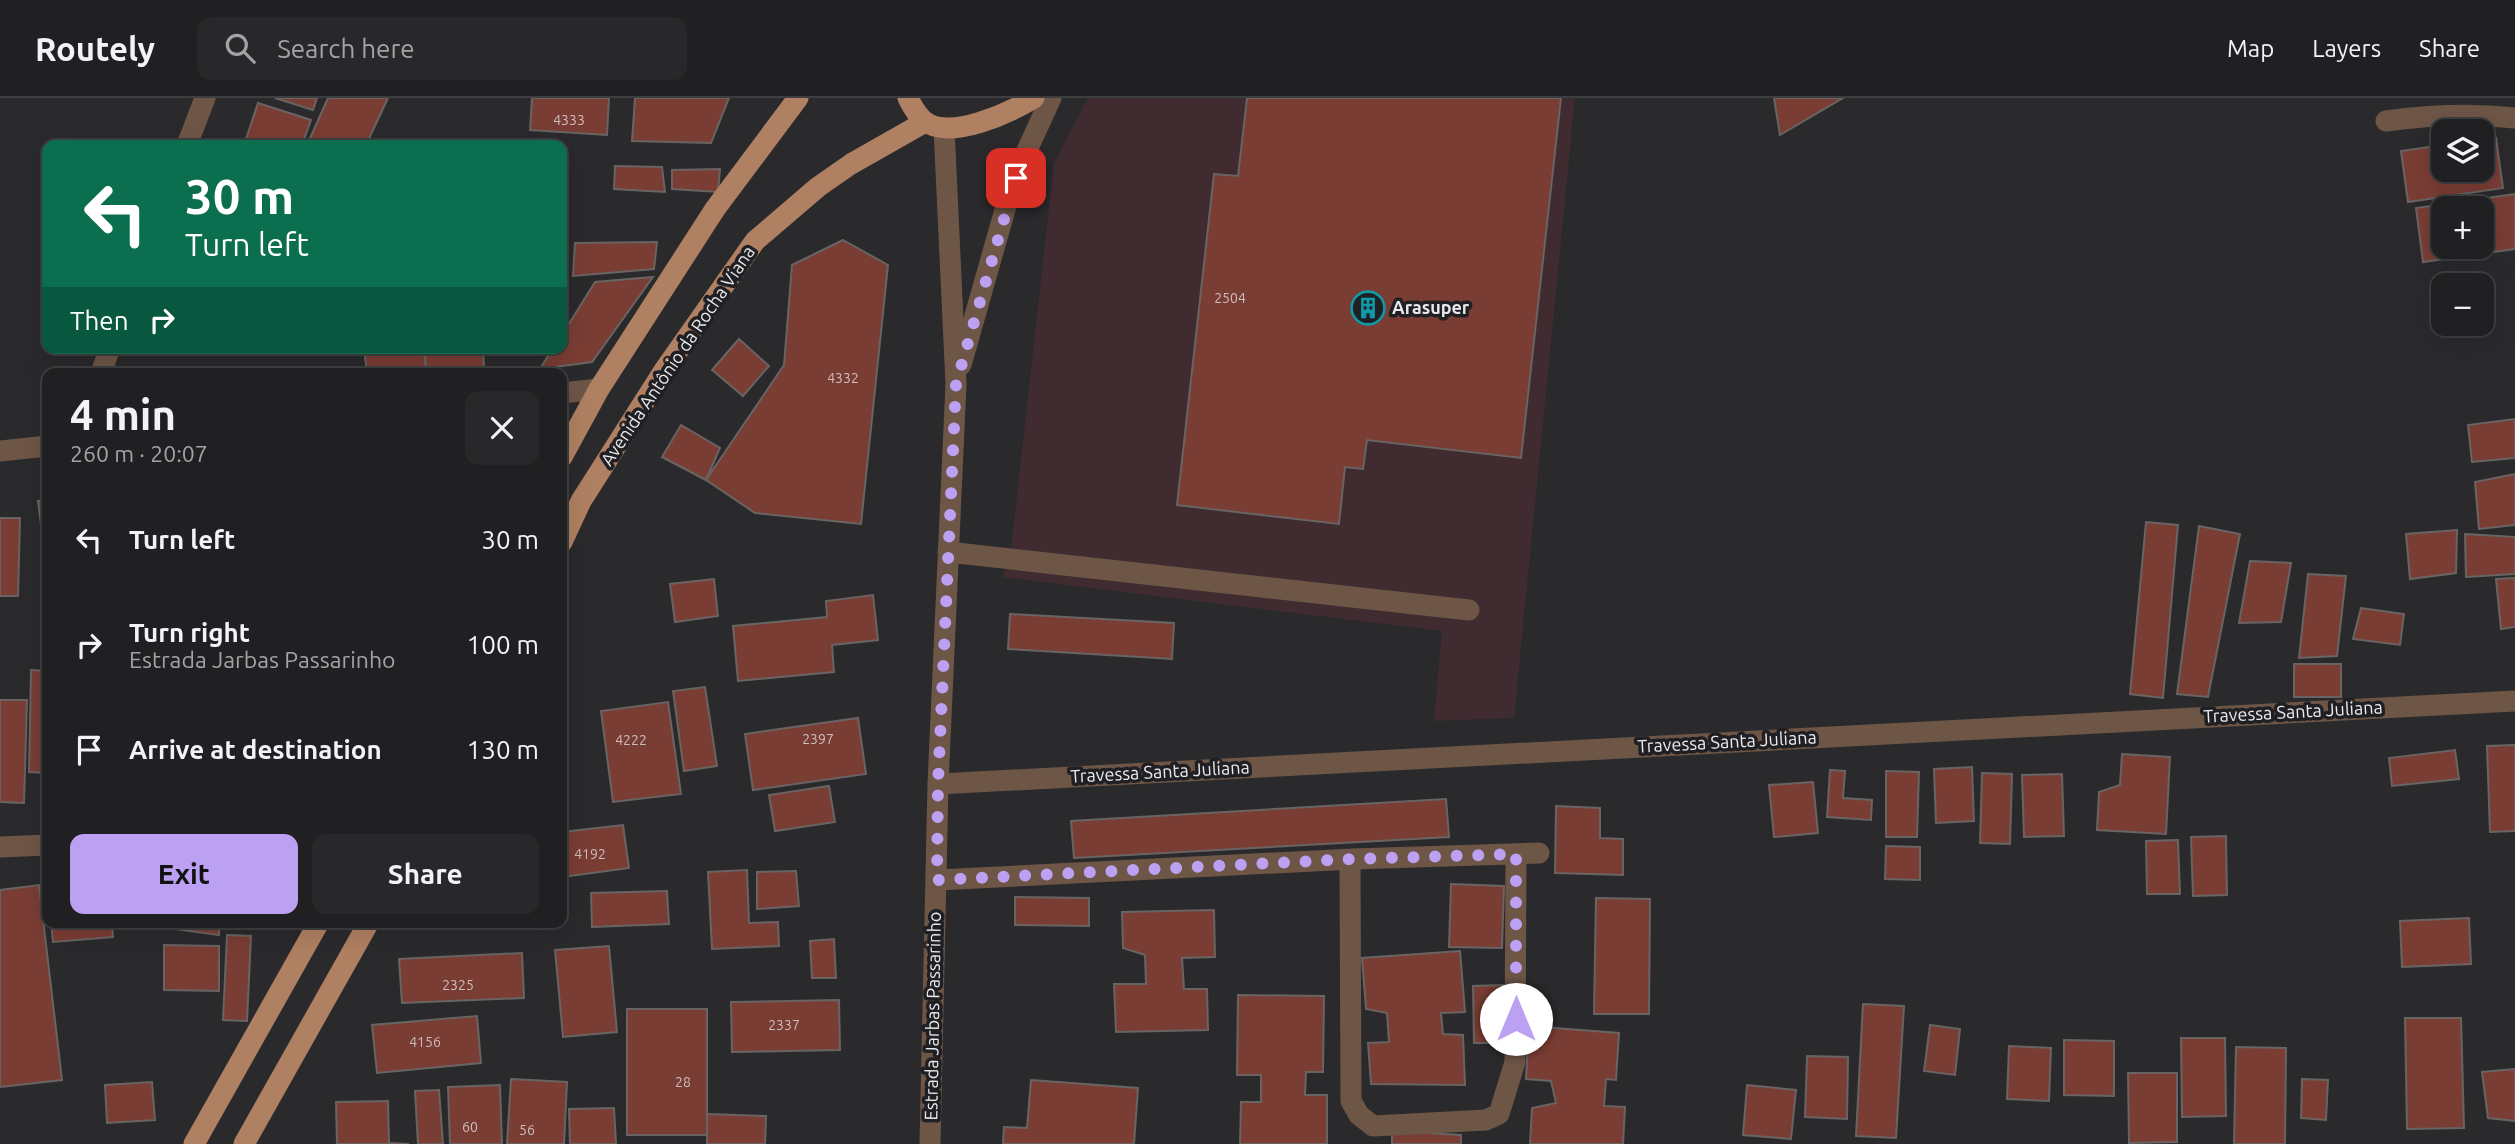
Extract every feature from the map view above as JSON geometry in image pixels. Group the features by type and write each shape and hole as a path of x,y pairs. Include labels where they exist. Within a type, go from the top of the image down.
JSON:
{"main road":[{"path":"567,448 598,389 715,209 798,98"},
{"path":"908,98 934,125 965,127 993,118 1034,98"},
{"name":"Avenida Antônio da Rocha Viana","path":"567,531 581,501 651,391 755,241 818,187 851,164 934,125"},
{"path":"194,1144 316,928"},
{"path":"244,1144 366,928"}],"street":[{"path":"189,140 205,98"},
{"name":"Estrada Jarbas Passarinho","path":"956,384 1008,200 1051,98"},
{"path":"2386,121 2472,115 2515,118"},
{"name":"Estrada Jarbas Passarinho","path":"930,1144 938,784 956,384 934,125"},
{"path":"567,392 598,389"},
{"path":"0,451 42,447"},
{"path":"948,552 1469,610"},
{"name":"Travessa Santa Juliana","path":"938,784 2515,701"},
{"path":"0,847 42,845"},
{"path":"937,880 1539,853"},
{"path":"1350,860 1351,1101 1359,1115 1373,1126 1486,1120 1499,1114 1515,1062 1516,854"}],"shaded area":[{"path":"1088,98 1575,98 1514,718 1434,721 1442,631 1002,577 1010,559 1054,163"}],"building":[{"path":"275,98 317,98 313,110"},
{"path":"328,98 388,98 368,140 309,140"},
{"path":"532,98 609,98 607,135 530,130"},
{"path":"635,98 729,98 711,143 632,141"},
{"name":"Arasuper","path":"1247,98 1561,98 1521,458 1367,440 1363,469 1345,467 1339,524 1177,505 1214,174 1238,176"},
{"path":"1774,98 1843,98 1780,135"},
{"path":"258,103 311,120 304,140 246,140"},
{"path":"2494,138 2503,188 2431,196 2431,199 2408,202 2401,151 2431,147 2431,182 2494,182"},
{"path":"615,166 662,167 665,192 614,189"},
{"path":"720,169 718,192 672,189 672,170"},
{"path":"2515,194 2515,249 2494,252 2494,197"},
{"path":"2431,206 2431,259 2444,259 2423,262 2416,208"},
{"path":"843,240 888,265 861,524 755,513 706,480 784,365 792,265"},
{"path":"657,242 654,269 573,276 575,243"},
{"path":"653,277 592,362 541,368 549,354 567,354 567,327 595,282"},
{"path":"739,339 769,366 743,396 712,370"},
{"path":"365,354 425,354 426,368 366,368"},
{"path":"425,354 483,354 484,367 426,368"},
{"path":"2515,419 2515,458 2472,462 2468,425"},
{"path":"681,425 720,448 706,480 662,457"},
{"path":"2515,474 2515,525 2479,529 2475,482"},
{"path":"38,501 42,501 42,532"},
{"path":"0,518 20,518 18,596 0,596"},
{"path":"2146,522 2178,525 2163,698 2130,694"},
{"path":"2199,526 2240,534 2208,697 2177,694"},
{"path":"2457,530 2456,573 2410,579 2406,534"},
{"path":"2465,534 2515,537 2515,574 2466,577"},
{"path":"2250,561 2291,563 2281,622 2239,623"},
{"path":"2308,574 2346,576 2337,656 2299,658"},
{"path":"2515,578 2515,627 2501,629 2496,579"},
{"path":"714,579 718,616 675,622 670,584"},
{"path":"873,595 878,640 832,645 834,672 738,681 733,626 827,617 826,601"},
{"path":"2361,608 2404,614 2400,645 2353,639"},
{"path":"1010,614 1174,623 1172,659 1008,649"},
{"path":"2294,664 2341,664 2341,697 2294,697"},
{"path":"31,670 42,671 42,773 29,772"},
{"path":"705,687 717,766 684,771 673,691"},
{"path":"0,700 27,700 24,803 0,802"},
{"path":"668,702 681,794 613,802 601,711"},
{"path":"858,718 866,774 753,790 745,734"},
{"path":"2515,745 2515,831 2490,832 2487,746"},
{"path":"2455,750 2459,779 2392,786 2389,758"},
{"path":"2122,754 2170,757 2166,834 2097,830 2099,792 2120,785"},
{"path":"1972,767 1974,821 1936,823 1934,769"},
{"path":"1830,770 1845,771 1843,798 1872,800 1871,820 1827,817"},
{"path":"1886,771 1919,772 1917,837 1886,837"},
{"path":"1982,773 2012,774 2010,844 1980,843"},
{"path":"2062,774 2064,836 2024,837 2022,775"},
{"path":"1813,782 1818,833 1774,837 1769,785"},
{"path":"829,786 835,822 775,831 769,795"},
{"path":"1446,799 1449,837 1074,858 1071,821"},
{"path":"1556,806 1600,808 1600,838 1623,839 1623,875 1555,873"},
{"path":"623,825 629,868 567,876 567,831"},
{"path":"2226,836 2227,895 2193,896 2191,837"},
{"path":"2178,840 2180,894 2147,894 2146,841"},
{"path":"1886,846 1920,847 1920,880 1885,879"},
{"path":"747,870 749,923 778,922 779,946 712,949 708,872"},
{"path":"796,871 799,906 757,909 757,872"},
{"path":"1451,884 1504,886 1502,948 1449,947"},
{"path":"39,885 62,1080 0,1087 0,890"},
{"path":"667,891 669,924 592,927 591,893"},
{"path":"1015,897 1089,898 1089,926 1015,925"},
{"path":"1596,898 1650,899 1649,1014 1594,1014"},
{"path":"1214,910 1215,957 1182,958 1184,989 1207,989 1208,1030 1116,1032 1114,984 1146,984 1145,955 1123,948 1122,912"},
{"path":"2469,918 2471,964 2402,967 2400,921"},
{"path":"52,928 112,928 113,937 53,942"},
{"path":"168,928 220,928 219,935"},
{"path":"227,935 251,936 247,1021 223,1020"},
{"path":"834,939 836,978 812,978 810,941"},
{"path":"164,945 219,946 219,991 164,990"},
{"path":"609,946 617,1032 563,1037 555,950"},
{"path":"1460,951 1465,1012 1441,1013 1443,1034 1463,1035 1465,1085 1371,1084 1368,1043 1389,1042 1387,1013 1366,1009 1362,958"},
{"path":"522,953 524,998 402,1003 399,959"},
{"path":"1504,985 1505,1043 1474,1043 1473,986"},
{"path":"1238,995 1324,996 1323,1072 1306,1072 1305,1095 1327,1095 1327,1144 1240,1144 1241,1102 1261,1102 1261,1075 1237,1075"},
{"path":"839,1000 840,1050 732,1052 731,1002"},
{"path":"1863,1004 1904,1006 1896,1138 1856,1136"},
{"path":"627,1009 707,1009 707,1135 627,1135"},
{"path":"477,1016 481,1063 377,1073 372,1025"},
{"path":"2405,1018 2461,1018 2464,1128 2407,1129"},
{"path":"1930,1025 1960,1029 1955,1075 1924,1071"},
{"path":"1529,1026 1619,1033 1616,1080 1606,1079 1604,1106 1625,1107 1623,1144 1530,1144 1532,1108 1556,1103 1551,1081 1526,1079"},
{"path":"2181,1038 2225,1038 2226,1116 2182,1117"},
{"path":"2064,1040 2114,1041 2114,1096 2064,1095"},
{"path":"2009,1046 2051,1048 2049,1101 2007,1099"},
{"path":"2236,1047 2286,1048 2285,1144 2234,1144"},
{"path":"1807,1056 1848,1057 1847,1119 1805,1117"},
{"path":"2515,1069 2515,1121 2488,1118 2482,1072"},
{"path":"2128,1073 2177,1073 2177,1142 2129,1143"},
{"path":"511,1079 567,1082 564,1144 507,1144"},
{"path":"2302,1079 2328,1080 2326,1120 2301,1118"},
{"path":"1031,1080 1138,1088 1134,1144 1003,1144 1004,1127 1027,1128"},
{"path":"152,1082 155,1120 107,1123 105,1085"},
{"path":"500,1085 502,1144 450,1144 448,1087"},
{"path":"1747,1085 1796,1090 1791,1139 1743,1135"},
{"path":"439,1090 443,1144 418,1144 415,1091"},
{"path":"388,1101 389,1143 409,1144 337,1144 336,1102"},
{"path":"614,1108 616,1144 570,1144 569,1109"},
{"path":"707,1114 766,1116 765,1144 707,1144"},
{"path":"1392,1131 1461,1135 1461,1144 1392,1144"}],"place":[{"name":"Arasuper","path":"1368,308"}],"route":[{"path":"1016,178 956,384 938,784 937,880 1353,859 1516,854 1516,1019"}]}
